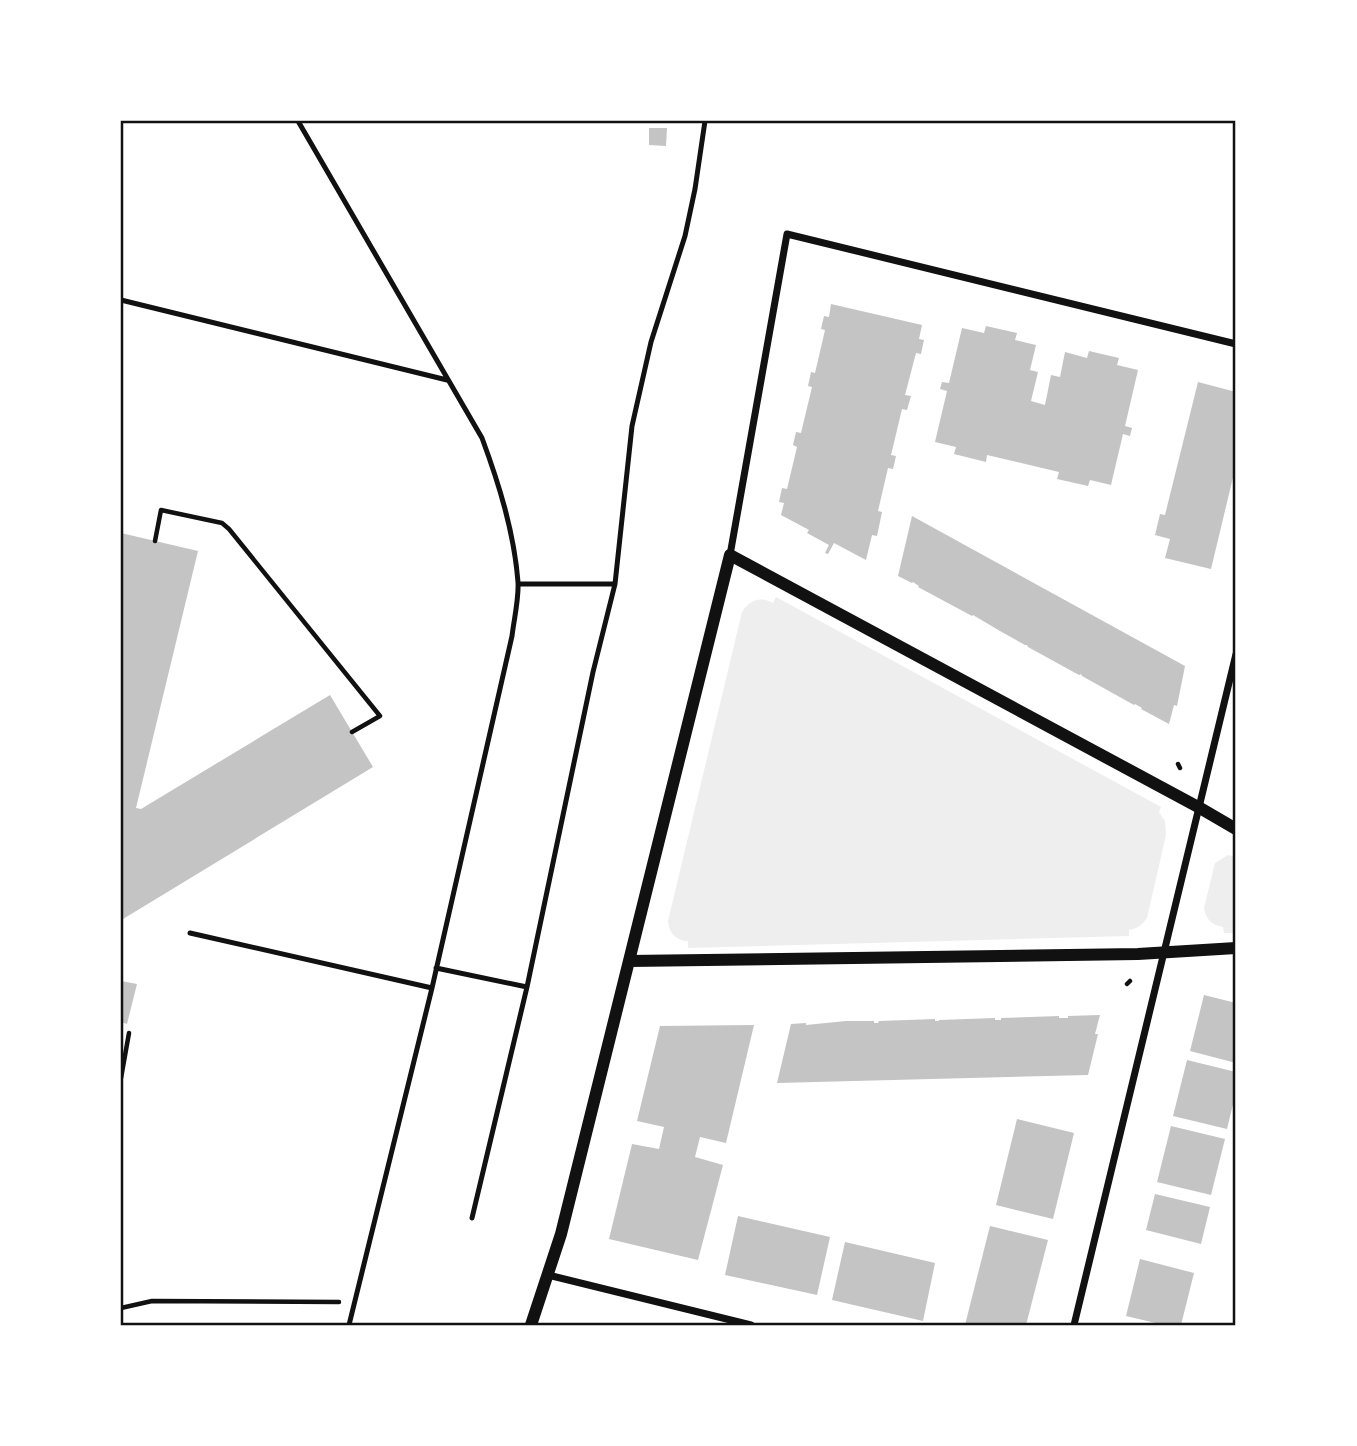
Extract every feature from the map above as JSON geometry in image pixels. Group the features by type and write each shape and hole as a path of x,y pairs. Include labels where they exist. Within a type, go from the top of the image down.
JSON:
{"street":[{"path":"531,1325 561,1234 730,555 787,234 1236,344"},
{"path":"730,555 1236,829"},
{"path":"1074,1325 1236,653"},
{"path":"629,961 1164,953 1236,948"},
{"path":"548,1276 751,1325"}],"lane":[{"path":"298,121 482,438 499,484 510,529 518,584 512,636 432,988 349,1325"},
{"path":"472,1218 527,987 593,672 615,584 632,426 650,342 685,236 705,121"},
{"path":"121,300 448,380"},
{"path":"518,584 615,584"},
{"path":"190,933 432,988"},
{"path":"436,968 527,987"}],"path":[{"path":"155,541 161,510 222,523 229,529 380,716 352,732"},
{"path":"121,1078 130,1033"},
{"path":"121,1308 152,1301 354,1302"}],"shaded area":[{"path":"776,597 1161,807 1159,812 1165,821 1166,835 1147,918 1143,923 1129,930 1129,936 688,948 688,941 674,936 668,921 742,612 756,600 773,603"},
{"path":"1228,855 1236,857 1236,933 1224,933 1223,927 1208,919 1204,908 1215,863"}],"building":[{"path":"649,128 667,128 666,146 649,145"},
{"path":"831,304 922,325 919,339 924,340 921,354 916,353 905,395 911,396 907,410 902,409 891,455 896,456 893,469 888,468 878,511 882,512 877,536 872,535 866,560 834,543 828,554 825,553 829,545 807,533 809,530 781,515 784,503 779,502 782,488 787,489 797,447 793,445 796,432 801,433 812,387 808,386 811,372 815,373 825,330 821,329 824,316 829,317"},
{"path":"986,326 1017,333 1015,340 1036,345 1030,370 1038,372 1031,401 1045,405 1051,375 1060,377 1065,352 1087,358 1089,351 1119,358 1117,365 1138,370 1125,426 1132,428 1130,436 1123,434 1111,485 1090,480 1088,486 1057,479 1059,472 987,455 986,462 954,454 956,447 935,442 947,391 940,389 942,382 949,383 962,328 984,333"},
{"path":"1198,382 1236,392 1236,465 1211,569 1165,558 1170,539 1155,535 1160,514 1165,515"},
{"path":"912,516 1185,666 1177,706 1174,705 1169,724 898,576"},
{"path":"121,533 198,551 136,808 141,809 330,695 373,767 123,919 121,918"},
{"path":"121,981 137,984 127,1024 121,1022"},
{"path":"1204,995 1236,1003 1236,1063 1190,1051"},
{"path":"1100,1015 1088,1075 777,1083 791,1024 935,1019 1001,1020"},
{"path":"754,1025 726,1143 700,1137 695,1157 723,1165 698,1260 609,1239 632,1144 659,1149 664,1127 637,1121 660,1026"},
{"path":"1187,1060 1236,1072 1236,1092 1227,1129 1173,1116"},
{"path":"1017,1119 1074,1133 1053,1219 996,1205"},
{"path":"1171,1126 1225,1139 1211,1195 1157,1182"},
{"path":"1155,1194 1210,1207 1201,1244 1146,1230"},
{"path":"738,1216 830,1237 817,1295 725,1275"},
{"path":"990,1226 1048,1240 1026,1325 965,1325"},
{"path":"845,1242 935,1263 923,1321 832,1300"},
{"path":"1140,1259 1194,1273 1181,1325 1164,1325 1126,1316"}]}
